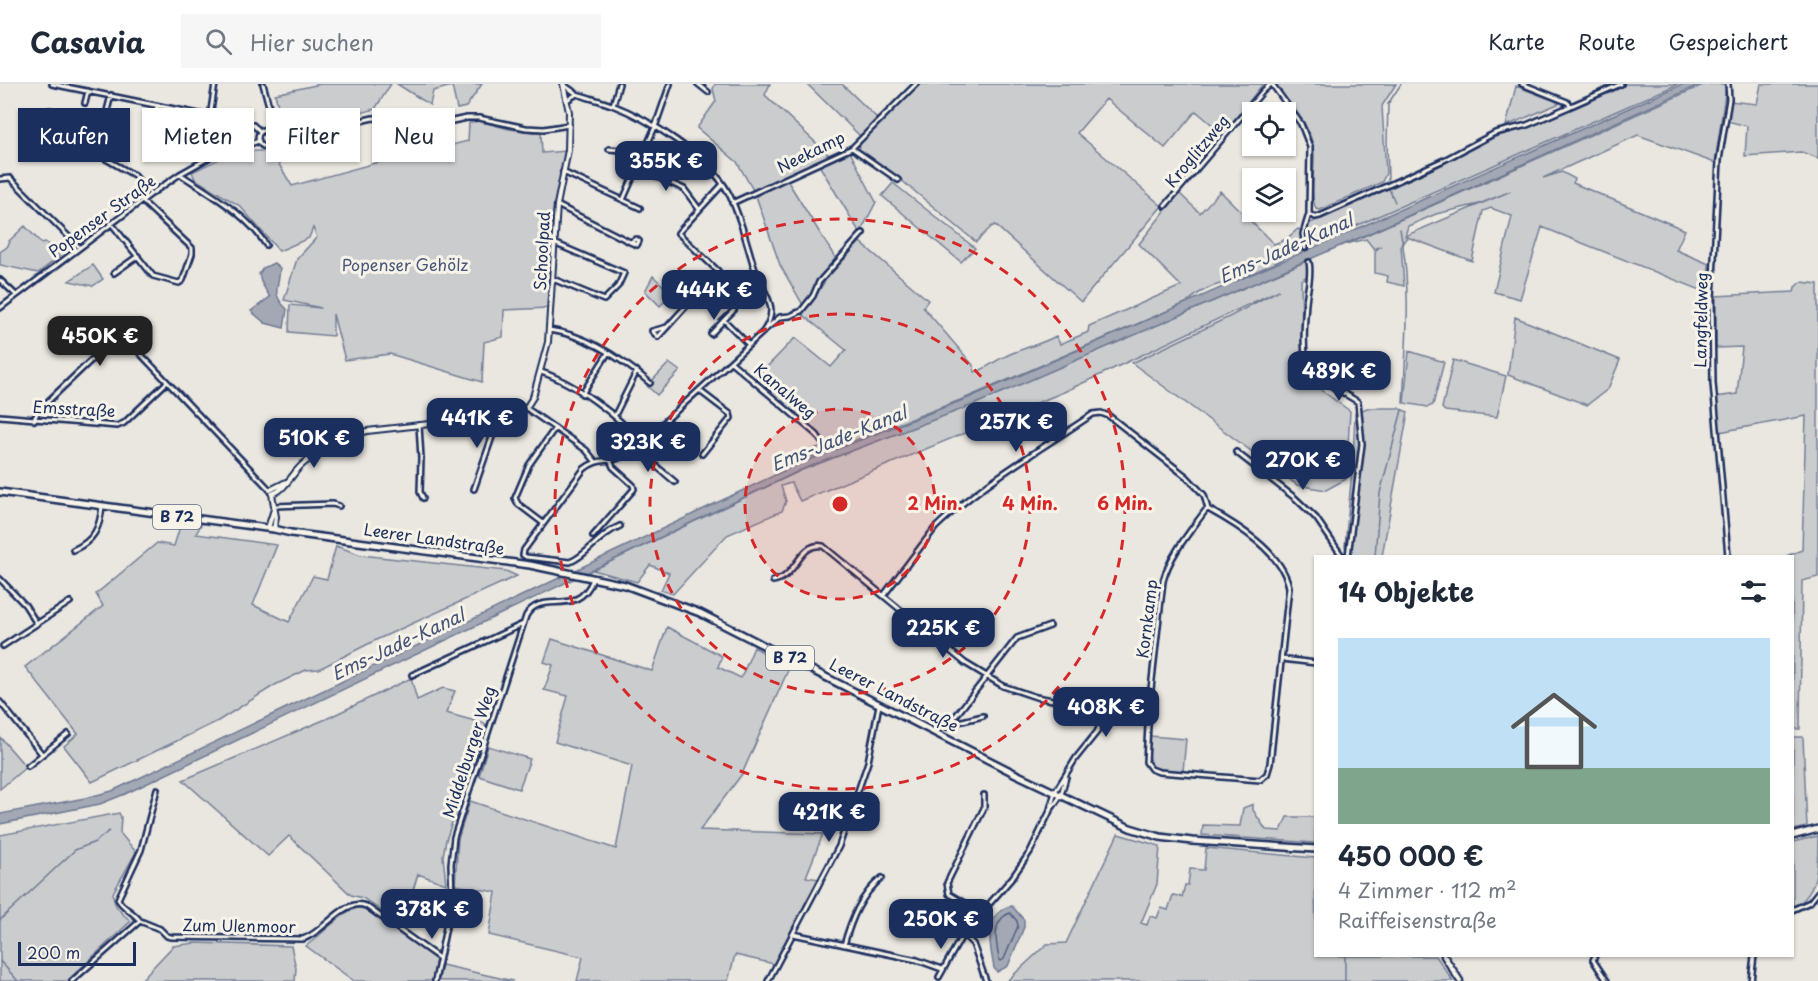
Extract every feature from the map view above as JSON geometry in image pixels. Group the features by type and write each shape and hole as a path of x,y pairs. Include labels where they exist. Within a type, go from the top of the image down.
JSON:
{"main road":[{"name":"Leerer Landstraße","path":"0,492 558,570 637,589 700,613 1121,825 1152,835 1192,841 1314,849"},
{"path":"1794,835 1818,829"},
{"path":"1445,957 1460,981"}],"street":[{"path":"52,84 166,108"},
{"path":"211,108 215,84"},
{"path":"263,84 269,108"},
{"path":"613,105 619,84"},
{"path":"622,200 655,127 670,84"},
{"path":"698,84 708,92"},
{"name":"Neekamp","path":"732,203 852,148 916,84"},
{"name":"Kroglitzweg","path":"1165,206 1263,91 1272,84 1301,124 1310,147 1310,214 1303,234 1305,248"},
{"path":"1522,84 1567,102 1571,106"},
{"path":"1310,214 1317,217 1434,165 1495,133 1527,125 1621,84"},
{"name":"Langfeldweg","path":"1728,84 1729,99 1719,160 1712,299 1713,394 1728,555"},
{"path":"564,85 577,94 613,105 655,127 702,160 723,184 732,203 758,278 771,306 780,317"},
{"name":"Schoolpad","path":"526,408 533,397 541,372 549,330 557,205 568,150 570,125 564,85"},
{"path":"85,103 88,91"},
{"path":"567,100 577,94"},
{"path":"109,108 111,95"},
{"path":"360,121 374,118 395,119 428,126 473,118 526,128 544,129 570,125"},
{"path":"254,126 261,132"},
{"path":"261,132 266,131"},
{"path":"261,132 259,141 262,146 266,147"},
{"name":"Popenser Straße","path":"0,308 111,223 180,174 212,156 259,141"},
{"path":"852,148 897,180"},
{"path":"609,149 643,152"},
{"path":"111,162 134,175 151,194"},
{"path":"638,168 684,189 699,209"},
{"path":"564,172 640,208"},
{"path":"180,174 231,208 261,236 266,245"},
{"path":"0,179 10,178 79,247"},
{"path":"667,327 652,331 658,337 718,271 678,233 723,184"},
{"path":"111,223 153,276 179,283 183,280 192,248 142,201"},
{"path":"557,205 630,242"},
{"path":"620,526 602,536 577,560 570,562 523,555 523,551 584,469 595,461 625,456 780,317 801,311 813,296 819,282 863,233"},
{"path":"552,279 604,300 618,285 624,273 554,243"},
{"path":"114,273 138,256"},
{"path":"1310,262 1311,276 1306,303 1305,331 1307,362 1324,379 1358,402 1362,444 1348,555"},
{"path":"0,279 16,295"},
{"path":"709,282 735,306 734,310 711,334"},
{"path":"763,332 772,314 771,306"},
{"path":"724,320 750,345"},
{"path":"549,330 573,334 637,371 650,383"},
{"path":"34,420 38,411 106,346 114,342 130,344 271,492 276,517 271,529"},
{"path":"582,394 608,353"},
{"name":"Kanalweg","path":"731,362 817,435 821,441"},
{"path":"615,415 637,371"},
{"path":"541,372 615,415 641,443"},
{"name":"Emsstraße","path":"0,416 117,426 128,419 167,382"},
{"path":"699,391 730,414 731,418 702,454"},
{"path":"271,492 287,482 303,464 345,437 367,431 499,417 526,408 586,450 595,461"},
{"path":"884,595 944,519 993,482 1093,414 1101,413 1109,416 1174,466 1204,495 1208,509"},
{"path":"474,489 499,417"},
{"path":"419,425 422,458 420,492 423,498"},
{"path":"543,523 518,504 515,498 529,465 555,428"},
{"path":"635,448 675,482"},
{"path":"1236,452 1316,518 1341,555"},
{"path":"593,536 634,489 633,485 613,467 610,460"},
{"path":"274,507 333,504 339,506"},
{"path":"73,550 80,547 98,530 102,506"},
{"name":"Kornkamp","path":"1208,509 1254,538 1286,576 1290,591 1270,764 1267,774 1260,780 1152,770 1147,765 1149,707 1165,573 1191,531 1208,509"},
{"path":"772,581 783,578 806,551 818,545 830,551 965,663 1003,686 1036,697 1064,702 1149,707"},
{"name":"Middelburger Weg","path":"435,981 452,898 451,864 454,837 523,624 529,611 536,605 568,603 578,598 590,585 592,577"},
{"path":"1,581 25,605 37,624"},
{"path":"3,646 70,602"},
{"path":"412,675 520,623 523,624"},
{"path":"947,727 1017,638 1050,626"},
{"path":"1281,659 1314,663"},
{"path":"0,702 42,754"},
{"path":"768,981 835,855 867,762 880,703"},
{"path":"939,977 963,934 1021,867 1076,758 1097,732 1105,714 1106,705"},
{"path":"952,721 954,723 983,716"},
{"path":"28,766 68,734"},
{"path":"72,981 140,921 137,915 120,903 118,898 141,850 157,789"},
{"path":"981,913 949,894 946,889 984,808 984,795"},
{"path":"844,945 852,920 865,895 870,887 882,878"},
{"path":"1794,909 1810,902 1818,892"},
{"name":"Zum Ulenmoor","path":"140,921 160,929 171,937 303,939 315,934 347,907 360,904 440,959"},
{"path":"793,934 916,960 942,969"},
{"path":"963,934 973,944 986,981"},
{"path":"1594,957 1593,960 1607,981"},
{"path":"1751,981 1754,957"}],"green space":[{"path":"320,84 391,84 376,108 360,113 360,108 279,108 275,94"},
{"path":"397,84 482,84 466,107 457,109 452,86 433,91 430,105"},
{"path":"715,84 770,84 765,95 830,156 753,190 737,162 697,128 716,101 713,89"},
{"path":"807,84 842,84 877,118 860,136"},
{"path":"920,84 1263,84 1249,102 1242,102 1242,110 1223,134 1196,111 1165,148 1106,99 1077,133 1162,206 1081,302 995,225 976,242 901,180 859,149 861,142"},
{"path":"1275,84 1396,84 1382,106 1386,173 1382,182 1320,210 1316,209 1313,196 1312,142 1305,124 1296,112 1296,102 1288,102"},
{"path":"1623,84 1678,84 1307,246 1305,233 1308,224 1437,167 1495,137 1533,125"},
{"path":"1705,84 1724,84 1726,87 1715,163 1638,135 1543,178 1562,172 1575,179 1573,183 1685,230 1676,250 1709,264 1708,293 1542,227 1520,299 1494,292 1512,216 1491,208 1483,211 1472,261 1407,237 1401,245 1404,286 1387,282 1388,276 1375,273 1375,251 1381,246 1374,249 1366,239 1346,244","holes":["1511,191 1405,236 1408,226 1436,214 1479,204"]},
{"path":"1761,84 1818,84 1818,158 1801,152 1745,156 1747,126 1727,121 1730,101 1757,104"},
{"path":"1516,86 1560,103 1506,126"},
{"name":"Popenser Gehölz","path":"479,121 509,129 541,133 542,153 566,151 550,234 548,308 504,310 503,337 484,342 482,382 390,354 345,360 333,314 333,336 289,332 290,305 321,308 284,300 297,259 317,237 313,228 309,238 279,251 240,206 195,179 192,172 213,162 254,162 254,151 264,151 266,162 277,162 292,186 379,162 455,162 455,144 468,141 469,123"},
{"path":"850,152 876,202 860,233 819,165"},
{"path":"787,180 836,259 823,273 809,299 803,305 780,265 756,196"},
{"path":"893,183 975,248 961,262 882,196"},
{"path":"1220,191 1242,213 1242,222 1252,222 1274,244 1286,239 1298,229 1302,231 1304,248 1229,283 1207,289 1188,302 968,397 788,466 787,458 825,445 818,432 755,379 795,338 831,367 846,350 803,315 803,311 811,304 826,279 860,242 928,300 923,307 973,365 975,372 1012,353 1056,336 1060,344 1088,332 1089,326 1181,286 1139,244 1179,193 1200,213"},
{"path":"25,226 42,244 45,242 49,245 48,248 52,253 56,249 59,257 38,273 0,265 0,252"},
{"path":"1307,261 1309,275 1301,280 1303,377 1350,411 1346,479 1326,490 1297,485 1132,363 1231,316 1279,290 1066,391 800,501 791,483 781,486 786,501 782,511 727,535 673,594 661,590 669,573 650,565 637,582 593,570 802,470 973,404"},
{"path":"93,265 103,279 93,286 69,281"},
{"path":"653,276 672,294 660,306 645,291"},
{"path":"1802,282 1818,284 1818,577 1802,581 1800,729 1794,729 1794,555 1789,555 1802,550 1806,416 1719,432 1716,397 1737,394 1742,347 1716,348 1716,296 1794,292 1795,287"},
{"path":"1515,317 1620,360 1608,389 1587,405 1508,375"},
{"path":"1409,351 1444,362 1433,405 1428,407 1404,403"},
{"path":"1453,360 1506,376 1497,417 1445,411 1442,408"},
{"path":"669,363 680,371 657,395 647,386"},
{"path":"1367,408 1398,408 1408,412 1382,555 1347,555 1345,546 1355,413"},
{"path":"181,523 201,525 196,534 277,545 253,605 289,622 313,576 327,579 336,546 361,555 506,571 517,576 376,640 319,669 306,670 275,685 218,721 92,782 64,746 78,734 25,667 103,606 96,594 157,543 174,546"},
{"path":"667,627 722,656 718,667 741,678 754,647 789,668 742,774 700,830 823,834 806,877 820,879 774,964 735,955 728,981 577,981 583,957 489,935 496,892 455,885 458,839 470,801 616,849 632,766 555,742 568,696 544,690 553,665 544,662 552,639 652,671"},
{"path":"411,678 417,700 443,688 455,691 446,713 486,724 446,840 443,856 446,884 418,874 402,926 363,898 351,895 289,836 268,856 183,780 326,719"},
{"path":"1149,736 1186,739 1183,771 1152,766 1148,756"},
{"path":"0,737 26,767 0,789"},
{"path":"1794,737 1803,737 1807,827 1794,830"},
{"path":"488,746 530,759 519,789 479,776"},
{"path":"1253,804 1253,810 1266,830 1281,831 1287,817 1314,817 1314,843 1202,835 1203,825 1240,826 1243,808"},
{"path":"119,813 120,833 136,852 113,893 113,898 118,909 131,921 67,981 0,981 0,835"},
{"path":"1118,834 1160,846 1157,884 1141,923 1147,925 1150,916 1157,918 1161,908 1168,910 1173,895 1182,897 1185,885 1188,885 1190,869 1204,870 1206,848 1314,858 1314,957 1437,957 1453,981 1007,981 1047,944 1066,943"},
{"path":"1818,836 1815,879 1807,895 1794,906 1794,842"},
{"path":"358,908 365,909 436,959 433,981 354,981 306,946 338,919"},
{"path":"195,943 291,946 296,968 295,981 140,981 173,946"},
{"path":"442,965 513,981 438,981"}],"water":[{"path":"1683,84 1701,84 1361,237 973,405 801,470 125,794 100,804 0,824 0,814 112,791 796,465 968,398"},
{"path":"274,263 280,268 277,294 287,309 284,328 265,323 251,311 270,297 259,274 263,268"},
{"path":"1012,906 1024,920 1024,927 1008,966 997,972 994,968 990,931 996,916 1002,910"}],"waterway":[{"path":"1388,180 1388,104 1401,84"},
{"path":"1389,189 1395,202"},
{"path":"1400,229 1407,294 1403,403"},
{"path":"1375,555 1380,493 1402,410"},
{"path":"0,920 75,850 95,842 109,831"},
{"path":"1345,957 1345,981"},
{"path":"0,961 18,981"}],"water label":[{"name":"Ems-Jade-Kanal","path":"1286,249"},
{"name":"Ems-Jade-Kanal","path":"839,439"},
{"name":"Ems-Jade-Kanal","path":"398,645"}]}
